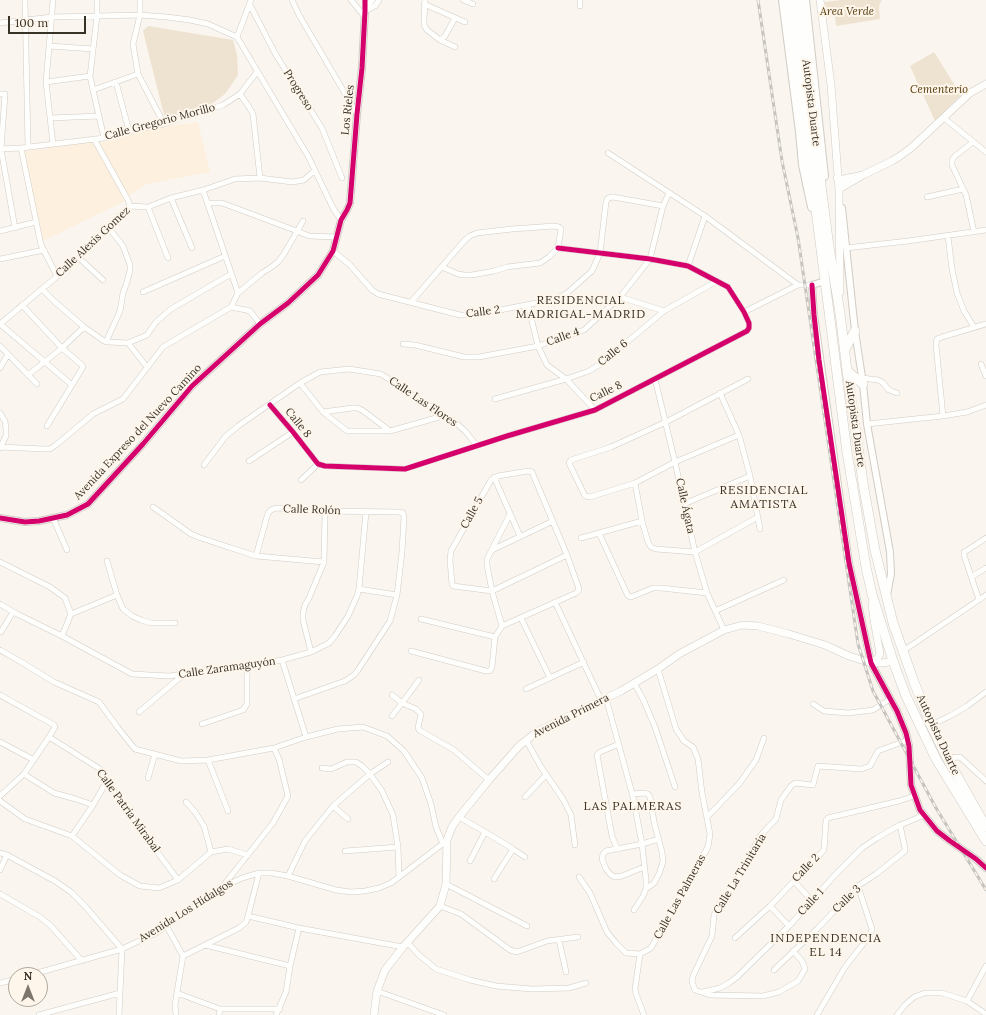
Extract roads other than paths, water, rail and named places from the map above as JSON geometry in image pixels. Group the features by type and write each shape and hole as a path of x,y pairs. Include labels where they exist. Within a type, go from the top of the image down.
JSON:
{"highway":[{"name":"Autopista Duarte","path":"789,0 840,313 864,489 875,550 893,622 931,725 947,758 986,828"},
{"name":"Autopista Duarte","path":"797,0 825,281 847,452 866,567 872,594 893,661 906,696 936,759 986,841"},
{"path":"845,349 855,330"},
{"path":"847,371 863,381"}],"main road":[{"path":"783,0 804,165 823,264"},
{"path":"805,0 823,164 829,247"},
{"path":"816,0 837,178 839,180"},
{"path":"820,0 831,85 839,180 840,313"},
{"path":"839,190 863,175 892,161 906,152 970,93 986,84"},
{"path":"838,167 842,173 846,175 863,175"},
{"path":"839,180 863,175"},
{"path":"871,663 877,660 880,654 874,620 872,594"},
{"name":"Avenida Primera","path":"374,1015 377,991 385,970 440,906 446,884 445,842 452,827 489,780 526,740 538,731 604,699 634,683 679,654 724,630 736,626 747,625 768,628 825,645 848,656 871,663 893,661"}],"street":[{"path":"25,0 28,147"},
{"path":"53,0 46,82 53,144"},
{"path":"97,0 97,16 90,76 104,138"},
{"path":"140,0 140,15 133,44 138,74 164,124"},
{"path":"292,0 299,15 357,114"},
{"path":"351,0 365,14"},
{"name":"Los Rieles","path":"341,220 350,203 362,68 365,14 364,0"},
{"path":"365,14 372,0"},
{"path":"365,14 380,0"},
{"path":"463,0 473,4"},
{"path":"580,0 580,6"},
{"name":"Progreso","path":"237,37 250,2"},
{"name":"Progreso","path":"250,2 276,55 322,128 342,178"},
{"path":"455,47 440,40 427,30 424,25 425,2 465,22"},
{"path":"0,23 52,16 140,15 190,20 208,24 237,37 308,156 333,208 341,220"},
{"path":"440,40 445,36 455,18"},
{"path":"49,46 93,49"},
{"name":"Calle Gregorio Morillo","path":"0,149 21,148 104,138 164,124 223,106 240,94 257,72"},
{"path":"92,90 138,74"},
{"path":"46,82 90,76"},
{"path":"116,82 129,131"},
{"path":"3,94 0,149 15,228"},
{"path":"240,94 253,114 260,178"},
{"path":"50,118 99,116"},
{"path":"944,118 986,152"},
{"path":"94,139 130,206"},
{"path":"973,142 955,156 952,160 952,165 966,195 974,232"},
{"path":"21,148 41,245 57,276"},
{"path":"608,153 705,216 798,285"},
{"name":"Calle Alexis Gomez","path":"0,324 79,258 130,206 148,207 171,198 203,190 236,179 260,178 292,182 304,180 315,170"},
{"path":"927,197 963,188"},
{"path":"203,190 206,203 238,292"},
{"path":"839,190 867,424 890,552 891,574 887,596"},
{"name":"Calle 4","path":"403,344 415,345 464,357 478,357 538,346 584,330 620,297 650,259 663,206 669,193"},
{"name":"Calle 2","path":"333,250 350,265 372,290 378,294 467,316 552,300 566,294 592,270 600,253 606,202 608,198 613,197 663,206"},
{"path":"171,198 192,248"},
{"path":"206,203 222,203 309,236 336,237"},
{"path":"148,207 168,258"},
{"path":"688,266 705,216"},
{"name":"Avenida Expreso del Nuevo Camino","path":"0,518 25,522 39,521 67,515 88,504 143,444 192,386 260,324 288,303 313,281 333,250 341,220"},
{"path":"0,413 5,421 6,436 0,447 44,449 56,445 93,414 123,399 163,347 231,307 238,292 278,262 303,221"},
{"path":"0,231 36,222"},
{"path":"411,302 465,240 470,236 477,233 512,229 559,226 561,229 558,248 540,263 507,267 472,275 458,274 442,267"},
{"path":"106,342 120,311 123,293 130,270 128,258 123,246 108,227"},
{"path":"846,248 986,230"},
{"path":"948,236 957,293 964,311 974,327"},
{"name":"Calle 8","path":"270,404 318,464 325,466 405,469 595,410 747,331 749,328 749,323 744,312 728,287 688,266 650,259 558,248"},
{"path":"0,259 44,250"},
{"path":"143,292 225,256"},
{"path":"79,258 103,280"},
{"path":"42,288 55,302 84,327 106,342 128,343 147,335 156,322 170,309 231,274"},
{"name":"Calle 6","path":"495,399 589,371 602,363 664,310 717,281"},
{"path":"744,312 798,285 812,285 825,281"},
{"path":"812,285 814,315 849,563 871,663 898,711 908,740 911,785 920,810 937,831 986,868"},
{"path":"620,297 664,310"},
{"path":"22,305 62,348 83,367 47,426"},
{"path":"528,305 538,346 547,365 566,379 595,410"},
{"path":"231,307 250,311 260,324"},
{"path":"0,324 72,385"},
{"path":"943,416 936,345 937,339 942,336 986,324"},
{"path":"28,375 62,348 84,327"},
{"path":"128,343 147,367"},
{"path":"0,346 37,384"},
{"path":"0,368 8,354"},
{"path":"981,364 986,376"},
{"name":"Calle Las Flores","path":"204,465 224,437 300,383 320,372 349,369 381,374 443,416 455,422 466,432 477,446"},
{"name":"Calle Ágata","path":"655,379 676,462 695,552 707,593 724,630"},
{"path":"738,435 676,462 635,483 587,497 585,496 569,463 571,460 611,447 666,422 748,379"},
{"path":"863,381 878,380 882,382 889,390 897,393"},
{"path":"300,383 323,412 347,431 390,431 443,416"},
{"path":"720,393 738,435 750,476 760,529"},
{"path":"867,424 943,416 967,412 986,405"},
{"path":"323,412 358,408 390,431"},
{"path":"249,461 293,432"},
{"path":"301,480 318,464"},
{"path":"411,651 486,671 490,670 492,667 495,637 502,626 576,593 579,590 553,521 532,472 530,471 494,477 520,536"},
{"path":"684,504 750,476"},
{"name":"Calle 5","path":"492,591 453,586 450,560 451,551 494,477"},
{"path":"635,483 642,521 648,542 651,547 656,549 695,552 758,517"},
{"path":"153,507 190,534 256,556 324,562"},
{"name":"Calle Rolón","path":"256,556 268,513 276,508 403,513 402,552 397,595"},
{"path":"311,652 303,620 303,613 324,562 325,511"},
{"name":"Calle Zaramaguyón","path":"0,604 132,674 169,676 282,660 311,652 329,643 348,616 359,589 366,512"},
{"path":"502,626 486,565 487,559 510,514"},
{"path":"54,518 68,550"},
{"path":"492,550 553,521"},
{"path":"581,538 642,521"},
{"path":"599,533 628,596 631,597 653,588 707,593"},
{"path":"979,600 964,552 986,538"},
{"path":"492,591 567,556"},
{"path":"107,561 117,595 123,609 132,616 151,623 175,623"},
{"path":"0,562 50,587 65,598 71,614 62,636"},
{"path":"971,577 986,568"},
{"path":"715,611 784,580"},
{"path":"294,699 345,681 354,675 390,621 397,595 359,589"},
{"path":"71,614 117,595"},
{"path":"903,650 986,595"},
{"path":"555,602 604,699 619,744 632,794 642,844 646,889 634,910"},
{"path":"1,632 13,612"},
{"path":"521,618 550,678"},
{"path":"421,619 495,637"},
{"path":"0,650 54,682 99,702 135,749 181,762 208,760 274,748 306,737 338,729 363,727 387,736 404,751 422,778 431,804 436,826 445,842"},
{"path":"282,660 306,737"},
{"path":"526,689 584,662"},
{"path":"202,724 244,710 247,704 247,666"},
{"name":"Calle Las Palmeras","path":"640,954 651,948 708,847 710,834 702,793 698,759 693,747 684,741 676,729 658,668"},
{"path":"139,712 183,674"},
{"path":"392,716 419,680"},
{"path":"634,683 643,699 655,727 676,787"},
{"path":"931,725 950,716 986,692"},
{"path":"0,695 54,725 55,727 24,774 0,796"},
{"path":"392,696 419,712 421,716 418,727 419,730 454,750 489,780"},
{"path":"813,704 824,711 848,713 873,710 890,699"},
{"name":"Calle Patria Mirabal","path":"49,737 100,769 121,803 178,880"},
{"path":"707,817 739,784 756,760 764,738"},
{"path":"526,740 546,775 563,799 571,815 575,845"},
{"name":"Calle La Trinitaria","path":"702,992 695,990 692,982 693,976 712,936 714,915 720,903 738,878 760,836 776,819 781,800 791,786 795,783 813,785 818,766 861,769 870,766 878,751 908,740"},
{"path":"0,742 34,760"},
{"path":"619,744 600,752 597,755 612,836 616,846 619,848"},
{"path":"223,886 273,823 288,796 279,759 274,748"},
{"path":"148,778 156,754"},
{"path":"947,758 960,757 986,781"},
{"path":"208,760 228,811"},
{"path":"322,768 331,769 347,762 353,762 362,766 370,774 382,791 393,815 398,847 399,878"},
{"path":"288,876 305,841 333,806 370,774 388,762"},
{"path":"24,774 54,793 93,805"},
{"path":"525,797 546,775"},
{"path":"72,836 107,781"},
{"path":"632,794 645,793 650,797 663,862 654,883 646,889"},
{"name":"Calle 2","path":"735,938 770,906 824,850 826,820 828,818 914,796"},
{"path":"0,801 25,819 72,836 120,875 140,886 159,888 178,880 211,852 228,849 248,855"},
{"path":"186,802 204,826 211,852"},
{"path":"333,806 348,819"},
{"name":"Calle 1","path":"702,992 720,988 729,983 789,926 835,875 862,848 900,825 924,815"},
{"path":"459,817 513,849 525,858"},
{"name":"Calle 3","path":"774,970 817,929 858,886 905,851 900,825"},
{"path":"470,861 485,832"},
{"path":"644,868 615,877 606,869 602,859 603,854 606,851 659,839"},
{"name":"Avenida Los Hidalgos","path":"48,970 122,949 156,933 223,886 242,878 259,873 271,873 288,876 336,890 351,892 365,891 379,888 399,878 445,842"},
{"path":"345,851 398,847"},
{"path":"494,879 513,849"},
{"path":"0,853 7,855 55,881 71,892 122,949 119,1015"},
{"path":"0,870 7,855"},
{"path":"182,956 239,928 246,922 259,873"},
{"path":"579,878 590,893 607,932 626,953 640,954 635,989 644,1015"},
{"path":"794,881 812,901"},
{"path":"446,884 527,926"},
{"path":"817,1015 845,967 870,935 872,929 858,886"},
{"path":"0,894 40,917 51,926 82,960"},
{"path":"440,906 461,914 510,950 517,952 547,941 578,937"},
{"path":"770,906 789,926"},
{"path":"248,916 299,928 405,945 436,969 470,980 496,986 532,989 568,988 586,983"},
{"path":"166,925 182,956 175,1005 176,1015"},
{"path":"276,1015 280,1009 286,992 290,966 299,928"},
{"path":"559,940 566,972"},
{"path":"205,945 290,966"},
{"path":"702,992 710,995 763,996 779,992 798,981 805,968 802,961 793,952"},
{"path":"967,1001 986,966"},
{"path":"377,991 444,1015"},
{"path":"39,1015 120,993"},
{"path":"177,993 220,1009 280,1009"},
{"path":"897,1015 914,997 925,993 942,993 967,1001 986,1014"},
{"path":"62,1009 62,1015"},
{"path":"220,1009 220,1015"}],"railway":[{"path":"758,0 782,161 798,238 858,644 873,691 936,808 986,890"}],"district":[{"name":"RESIDENCIAL MADRIGAL-MADRID","path":"581,308"},
{"name":"RESIDENCIAL AMATISTA","path":"764,498"},
{"name":"LAS PALMERAS","path":"633,807"},
{"name":"INDEPENDENCIA EL 14","path":"826,946"}],"park label":[{"name":"Area Verde","path":"847,12"},
{"name":"Cementerio","path":"939,90"}]}
